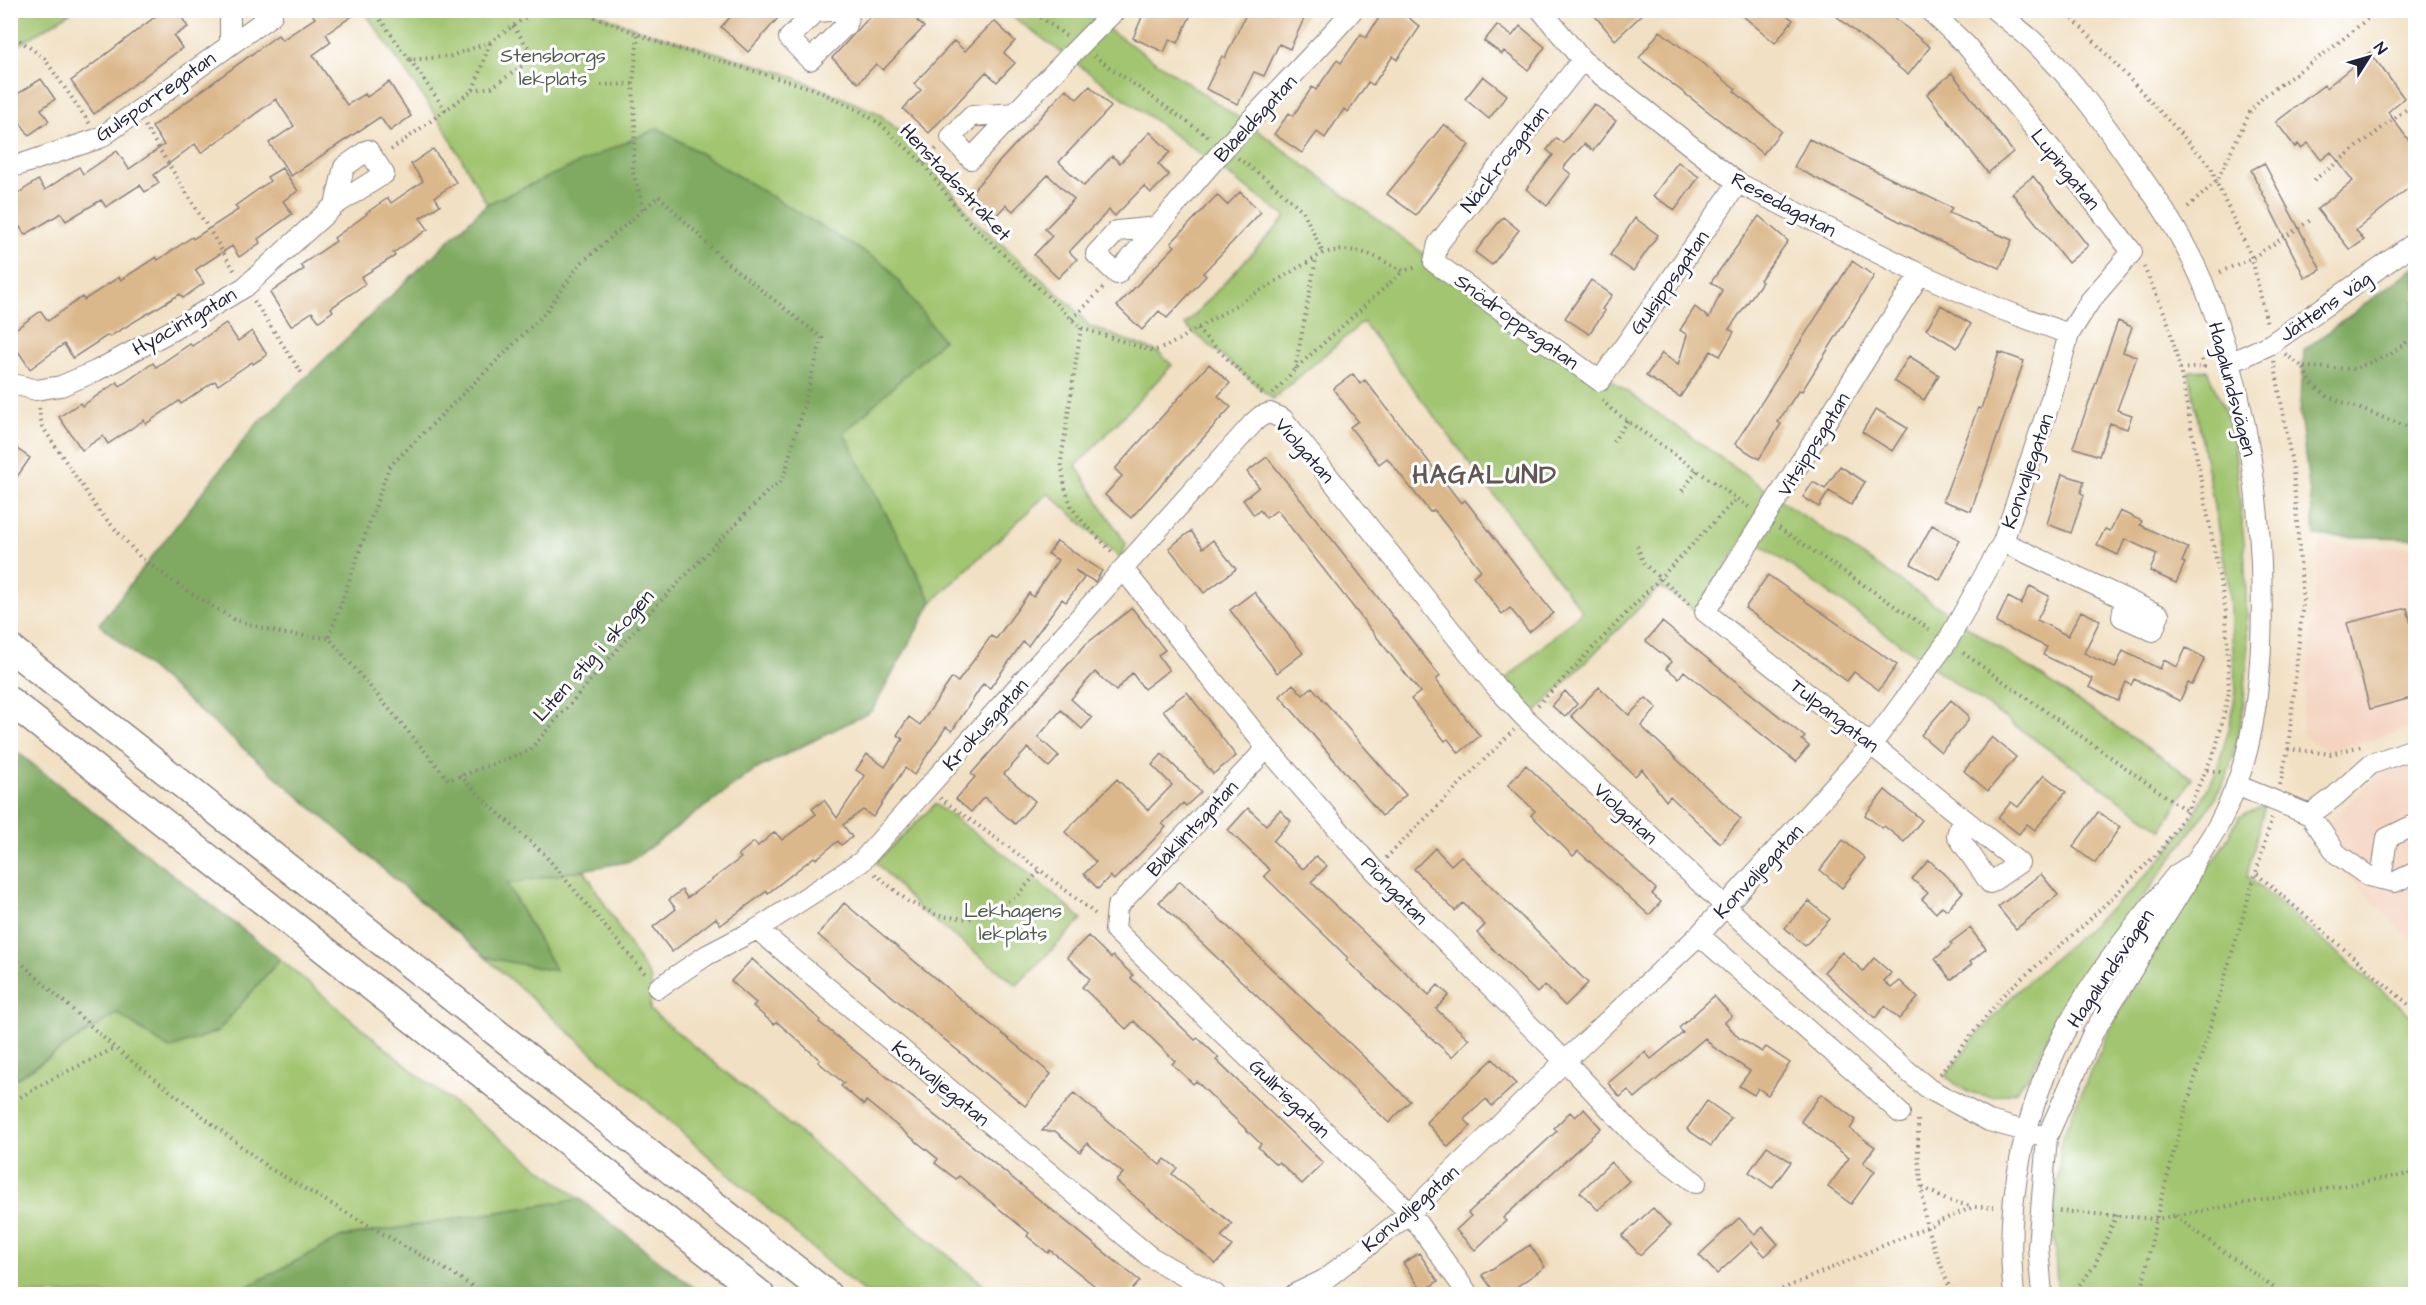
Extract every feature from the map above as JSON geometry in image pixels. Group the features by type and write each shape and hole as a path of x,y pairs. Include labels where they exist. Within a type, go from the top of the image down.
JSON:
{"highway":[{"path":"10,648 827,1294"},
{"path":"10,701 760,1294"}],"street":[{"name":"Gulsporregatan","path":"230,10 230,43"},
{"name":"Gulsporregatan","path":"10,168 100,138 272,15 270,10"},
{"path":"843,10 816,12 789,38 810,60 846,25 850,10"},
{"path":"1016,113 1079,45 1116,10"},
{"name":"Blåeldsgatan","path":"1117,274 1224,149 1316,53 1353,10"},
{"name":"Resedagatan","path":"1541,10 1582,60 1738,183 1920,274 2000,309 2068,334"},
{"name":"Lupingatan","path":"1929,10 1966,45 2080,184 2132,252"},
{"name":"Hagalundsvägen","path":"1995,10 2039,46 2090,103 2163,208 2202,282 2230,363 2251,446 2260,534 2262,651 2248,746 2236,785 2221,821 2192,864 2186,883 2093,1033 2046,1137 2038,1247 2042,1294"},
{"name":"Näckrosgatan","path":"1434,262 1438,244 1582,60"},
{"path":"335,205 344,167 368,150 376,161"},
{"name":"Hyacintgatan","path":"10,383 36,390 61,386 96,371 171,331 245,287 335,205 384,174 376,161"},
{"name":"Gulsippsgatan","path":"1600,381 1738,183"},
{"path":"1117,274 1096,254 1118,231 1158,227"},
{"name":"Jättens väg","path":"2230,363 2271,344 2415,242"},
{"path":"2068,334 2090,301 2132,252"},
{"name":"Snödroppsgatan","path":"1434,262 1600,381"},
{"name":"Vitsippsgatan","path":"1705,612 1766,520 1920,274"},
{"name":"Konvaljegatan","path":"1295,1294 1324,1280 1410,1213 1565,1061 1699,935 1872,744 1947,642 2003,542 2050,402 2068,334"},
{"name":"Krokusgatan","path":"658,988 707,955 757,929 861,862 1254,422 1270,413"},
{"name":"Violgatan","path":"1270,413 1283,419 1496,687 1525,718 1725,906 1886,1053 1929,1089 1989,1121 2046,1137"},
{"path":"2003,542 2125,599"},
{"name":"Piongatan","path":"1123,569 1267,748 1374,870 1565,1061 1636,1138 1696,1183"},
{"name":"Tulpangatan","path":"1705,612 1872,744 1962,819"},
{"name":"Blåklintsgatan","path":"1115,930 1117,907 1267,748"},
{"path":"2310,815 2372,764 2415,748"},
{"path":"2236,785 2310,815 2337,854 2368,876 2395,882 2415,872"},
{"path":"2381,879 2387,838 2415,824"},
{"name":"Hagalundsvägen","path":"2014,1294 2013,1231 2016,1174 2026,1130 2047,1073 2072,1018 2137,923 2176,875 2192,864"},
{"name":"Konvaljegatan","path":"757,929 1149,1256 1215,1294"},
{"name":"Gullrisgatan","path":"1115,930 1410,1213 1468,1294"},
{"path":"1699,935 1899,1113"}],"path":[{"path":"10,19 23,10"},
{"path":"373,10 446,111"},
{"path":"410,60 451,56 490,42 536,10"},
{"name":"Henstadsstråket","path":"578,10 638,36 794,81 836,97 860,111 880,124 922,163 962,215 1081,328"},
{"path":"1031,10 1270,182 1303,211 1323,253"},
{"path":"2065,10 2211,166 2216,182"},
{"path":"2188,207 2216,182 2250,112 2264,96 2332,48 2378,10"},
{"path":"376,161 473,90 492,87 535,57 513,26"},
{"path":"10,33 44,58 100,138"},
{"path":"638,36 633,84 636,126 633,172 644,209"},
{"path":"473,90 490,42"},
{"path":"602,85 633,84"},
{"path":"2314,180 2415,102"},
{"path":"136,113 303,375"},
{"name":"Liten stig i skogen","path":"329,638 389,467 545,313 580,264 658,196 726,262 822,338 783,480 767,492 649,613 528,751 460,776"},
{"path":"2220,272 2252,258 2311,220"},
{"path":"1123,569 1118,556 1072,508 1065,488 1061,461 1081,328 1152,351 1166,347 1323,253 1336,250 1360,250 1403,271"},
{"path":"1952,1294 1926,1226 1917,1130 1919,1111 1929,1089 1952,1057 2006,992 2084,925 2162,849 2187,811 2216,748 2229,692 2226,612 2180,369 2167,319 2148,273 2132,252"},
{"path":"1295,369 1316,258"},
{"path":"1197,329 1268,399 1295,369 1403,271 1434,262"},
{"path":"1072,319 1117,274"},
{"path":"2303,367 2355,369 2392,353 2415,335"},
{"path":"2271,344 2303,367 2311,382 2326,396 2415,430"},
{"path":"2180,369 2204,367 2201,358"},
{"path":"1600,381 1599,396 1612,410 1766,520 1947,642 2187,811"},
{"path":"36,390 42,426 98,510 141,558 181,588 235,620 284,634 329,638 449,780 460,776 544,854 658,988"},
{"path":"1613,442 1627,420"},
{"path":"1682,491 1697,470"},
{"path":"1374,870 1525,718 1737,498"},
{"path":"1637,546 1644,564 1697,610 1705,612"},
{"path":"2288,749 2331,753 2365,745"},
{"path":"927,789 1040,870 1115,930"},
{"path":"861,862 909,902 939,916 969,919 1016,897 1040,870"},
{"path":"2257,874 2415,1011"},
{"path":"10,953 115,1048 269,1167 484,1294"},
{"path":"10,1103 48,1081 115,1048"},
{"path":"2053,1210 2156,1219 2408,1174 2415,1170"},
{"path":"1923,1187 1948,1201 1973,1207 1998,1207"},
{"path":"1770,1294 1973,1207"},
{"path":"2072,1294 2095,1265 2117,1214"},
{"path":"2174,1216 2282,1294"}],"shaded area":[{"path":"2320,544 2415,548 2415,727 2328,752 2301,733"},
{"path":"2415,758 2415,945 2311,838 2392,764"}],"green space":[{"path":"11,10 73,10 73,11 11,50"},
{"name":"Stensborgs lekplats","path":"364,11 591,11 638,29 784,73 878,113 918,147 974,220 1071,305 1089,326 1158,352 1172,365 1076,466 1126,544 1121,559 1048,493 932,602 843,433 943,340 658,128 487,204 442,124"},
{"path":"1005,11 1081,11 1257,130 1424,254 1612,381 1792,508 2192,778 2162,830 1747,535 1695,610 1660,587 1534,714 1503,682 1582,611 1363,322 1273,399 1185,325 1286,217"},
{"path":"658,128 886,265 943,340 844,433 932,602 872,711 755,770 631,861 507,884 556,971 485,957 99,624 254,427 487,204"},
{"path":"2415,267 2415,538 2315,536 2300,414 2304,350"},
{"path":"2207,370 2233,430 2244,542 2248,653 2243,711 2227,777 2209,808 2063,1005 2031,1072 2016,1091 1993,1097 1968,1092 1945,1077 1974,1039 2016,992 2135,887 2165,855 2189,824 2216,772 2229,729 2236,691 2228,582 2189,371"},
{"path":"11,747 280,959 218,1031 169,1049 117,1013 11,1082"},
{"name":"Lekhagens lekplats","path":"935,804 1019,865 1082,919 1017,985 919,909 876,862"},
{"path":"2265,805 2247,876 2415,1019 2415,1294 2058,1294 2053,1229 2062,1136 2112,1025 2155,947 2225,843 2239,817"},
{"path":"584,870 651,980 650,1010 995,1294 867,1294 833,1267 485,957 556,971 507,884"},
{"path":"280,959 420,1077 580,1199 342,1237 233,1294 11,1294 11,1082 117,1013 169,1049 218,1031"},
{"path":"580,1199 702,1294 233,1294 342,1237"}],"building":[{"path":"164,10 177,10 188,27 174,36 182,48 94,114 71,81"},
{"path":"309,10 361,10 326,34 331,42 313,55 347,105 365,94 367,97 389,82 411,116 390,131 380,117 291,176 269,143 294,126 276,99 201,153 195,144 154,175 159,183 145,192 140,185 106,207 101,200 66,221 61,213 25,235 20,227 10,233 10,199 38,180 45,190 79,167 83,174 117,151 129,169 164,145 152,127 278,35 282,40 315,18"},
{"path":"737,10 785,10 748,52 721,27"},
{"path":"876,10 927,10 917,21 924,27 883,70 876,64 858,83 832,58"},
{"path":"1145,10 1193,10 1178,43 1170,39 1164,52 1133,38"},
{"path":"1248,10 1308,10 1290,49 1279,44 1264,76 1254,72 1238,104 1206,89 1222,56 1225,58"},
{"path":"1384,10 1399,10 1420,27 1397,60 1393,56 1373,85 1368,82 1348,112 1344,109 1325,138 1317,132 1302,153 1274,134 1289,113 1293,116 1312,87 1316,90 1337,60 1341,63 1361,34 1366,38"},
{"path":"1590,10 1647,10 1615,40"},
{"path":"1736,10 1781,10 1793,20 1775,43"},
{"path":"1829,10 1885,10 1930,47 1908,75"},
{"path":"994,21 1015,41 1004,53 1015,63 997,82 986,72 929,133 903,109 921,90 914,84 954,41 965,51"},
{"path":"1497,25 1512,36 1520,26 1545,47 1528,70 1504,51 1502,54 1484,41"},
{"path":"1660,31 1736,89 1734,91 1781,131 1763,154 1639,58"},
{"path":"2370,52 2404,98 2388,112 2415,149 2415,183 2356,230 2364,240 2350,250 2317,209 2353,181 2331,152 2321,160 2308,143 2301,148 2298,144 2295,147 2276,122 2324,85 2326,88"},
{"path":"1952,73 2013,152 1988,173 1927,94"},
{"path":"1483,76 1507,95 1489,119 1465,99"},
{"path":"41,79 55,99 41,109 49,121 29,135 10,109 10,99"},
{"path":"1090,86 1111,107 1059,162 1084,186 1112,156 1120,163 1150,132 1170,152 1158,164 1169,175 1151,193 1144,186 1115,216 1109,210 1069,252 1077,259 1058,278 1034,255 1052,236 1045,229 1074,199 1048,175 1013,211 1006,205 989,223 964,200 1066,89 1077,99"},
{"path":"1594,104 1616,121 1593,151 1584,144 1563,168 1571,174 1547,206 1526,189 1553,155 1547,150 1556,138 1563,143"},
{"path":"1444,124 1469,145 1416,215 1387,194"},
{"path":"1809,139 1952,208 1949,213 2012,240 2000,268 1936,240 1794,167"},
{"path":"433,149 456,182 435,197 440,205 420,218 428,229 393,253 395,256 361,277 365,284 331,308 333,311 319,321 312,312 291,326 270,293 304,269 301,265 336,241 334,238 366,213 388,198 391,203 423,181 411,164"},
{"path":"1678,162 1699,177 1675,210 1653,196"},
{"path":"2264,163 2321,270 2305,278 2251,170"},
{"path":"282,168 298,191 283,201 292,214 258,239 260,243 239,257 232,246 195,270 204,283 183,298 180,294 73,358 64,344 30,369 10,339 10,333 41,311 48,321 82,297 84,300 119,277 121,280 156,257 158,260 192,237 193,239 238,210 235,206 270,181 267,177"},
{"path":"2033,176 2088,246 2068,263 2012,193"},
{"path":"1240,192 1261,212 1203,273 1206,276 1167,318 1159,311 1142,330 1117,306 1175,246 1171,243 1217,195 1227,205"},
{"path":"1759,216 1788,241 1729,329 1734,332 1720,356 1711,351 1680,397 1646,376 1662,353 1678,365 1687,335 1680,330 1695,307 1709,318 1722,290 1711,282"},
{"path":"1503,217 1519,230 1492,265 1475,252"},
{"path":"1635,218 1658,235 1633,271 1610,255"},
{"path":"1852,261 1874,276 1802,391 1799,390 1778,422 1781,424 1759,459 1735,444"},
{"path":"1591,280 1612,295 1602,309 1605,311 1589,334 1565,318"},
{"path":"1941,305 1971,324 1957,348 1926,329"},
{"path":"2118,321 2132,327 2123,352 2137,357 2117,410 2132,415 2127,429 2110,423 2099,456 2073,447"},
{"path":"226,323 238,341 252,331 267,355 253,364 252,362 218,385 215,381 181,404 179,401 146,424 144,420 108,444 103,436 82,450 59,417 80,403 82,406 117,382 120,386 153,363 156,367"},
{"path":"1999,352 2024,361 1971,511 1943,501 1978,408 1981,409"},
{"path":"1909,356 1939,375 1924,400 1894,381"},
{"path":"1209,364 1230,383 1218,396 1231,407 1131,518 1105,495 1122,476 1115,469"},
{"path":"1353,374 1360,384 1365,380 1461,503 1465,500 1553,613 1529,632 1510,608 1502,614 1473,576 1481,570 1434,510 1430,512 1387,458 1379,464 1350,427 1358,421 1333,389"},
{"path":"1876,409 1907,428 1892,451 1862,432"},
{"path":"10,444 30,458 10,487"},
{"path":"1267,457 1440,676 1436,680 1480,736 1459,753 1448,739 1445,741 1411,699 1420,692 1277,510 1266,518 1260,510 1254,515 1243,500 1259,487 1247,472"},
{"path":"1840,466 1865,482 1851,505 1829,491 1819,507 1803,497 1813,482 1825,489"},
{"path":"2062,474 2084,481 2081,493 2084,495 2071,533 2047,524"},
{"path":"2120,511 2142,521 2140,525 2188,548 2182,562 2185,563 2176,583 2150,571 2157,554 2125,539 2118,555 2097,545 2105,529 2110,531"},
{"path":"1932,525 1960,540 1940,580 1911,564"},
{"path":"1191,531 1203,548 1213,540 1236,569 1204,593 1169,548"},
{"path":"1057,541 1102,571 1095,582 1075,570 1084,578 1066,602 1062,599 1028,646 1023,642 990,688 983,684 952,731 946,727 914,775 905,768 873,817 863,810 843,825 852,837 841,845 838,841 816,859 814,857 768,893 767,891 721,925 716,918 672,952 653,927 676,909 669,900 682,890 687,898 741,858 738,855 754,842 758,846 775,832 782,840 816,814 812,809 824,800 837,818 865,776 856,770 867,754 885,767 903,739 897,735 909,717 920,725 952,678 958,682 991,636 996,639 1029,593 1033,597 1058,560 1048,554"},
{"path":"1768,575 1897,665 1879,690 1854,672 1847,681 1745,608"},
{"path":"2030,586 2049,596 2037,620 2068,636 2081,611 2100,620 2084,653 2115,668 2123,651 2160,669 2164,660 2177,667 2186,648 2205,658 2192,685 2188,683 2180,701 2134,679 2131,685 2126,682 2118,701 2089,687 2093,679 2043,655 2047,647 1996,623 2008,597 2021,604"},
{"path":"1254,592 1303,653 1277,673 1230,610"},
{"path":"1132,608 1165,650 1158,655 1169,670 1144,689 1132,673 1116,691 1095,672 1071,699 1092,718 1082,729 1061,710 1038,737 1059,756 1049,767 1028,748 1004,774 1035,801 1015,824 984,797 971,812 956,799 975,777 971,774 1086,644"},
{"path":"2407,608 2415,640 2415,697 2370,709 2347,623"},
{"path":"1662,622 1805,737 1802,740 1809,746 1796,762 1684,671 1679,678 1666,668 1672,662 1646,641"},
{"path":"1293,684 1303,695 1312,687 1406,795 1382,816 1280,696"},
{"path":"1599,687 1629,715 1646,698 1657,708 1641,726 1741,819 1720,843 1670,796 1666,801 1642,769 1635,776 1571,716"},
{"path":"1565,691 1577,704 1565,717 1552,706"},
{"path":"1187,692 1236,756 1213,774 1163,710"},
{"path":"1951,700 1968,715 1968,721 1941,752 1921,735"},
{"path":"1992,737 2016,757 1988,791 1964,771"},
{"path":"1162,754 1201,792 1186,806 1183,803 1162,824 1166,827 1114,880 1110,876 1098,889 1084,874 1096,862 1065,832 1117,779 1148,810 1172,785 1152,765"},
{"path":"1526,765 1656,889 1652,894 1661,902 1649,915 1578,851 1573,856 1531,815 1535,811 1508,785"},
{"path":"2044,775 2066,792 2035,830 2027,824 2019,834 1998,818 2011,802 2018,807"},
{"path":"1885,790 1922,820 1904,842 1865,815"},
{"path":"1248,808 1266,825 1280,810 1291,821 1273,841 1303,869 1316,856 1327,866 1311,882 1429,995 1438,985 1449,995 1436,1009 1469,1039 1452,1057 1346,960 1348,958 1264,876 1270,870 1228,830"},
{"path":"2098,812 2120,827 2095,863 2073,847"},
{"path":"1843,840 1865,858 1842,888 1820,870"},
{"path":"1435,848 1451,865 1461,856 1588,983 1565,1006 1545,985 1537,993 1477,933 1485,925 1463,903 1455,911 1414,869"},
{"path":"1929,860 1963,892 1947,910 1942,906 1936,913 1922,899 1928,893 1912,879"},
{"path":"2041,874 2058,895 2016,929 1998,907"},
{"path":"1180,881 1410,1101 1389,1123 1159,902"},
{"path":"1809,901 1830,919 1805,946 1785,928"},
{"path":"844,903 1051,1074 1025,1106 818,935"},
{"path":"1970,928 1986,949 1970,962 1972,964 1951,980 1935,959 1952,945 1950,943"},
{"path":"1088,936 1133,975 1131,978 1195,1040 1198,1038 1219,1058 1216,1060 1323,1163 1302,1184 1279,1162 1276,1164 1267,1156 1258,1147 1261,1144 1196,1081 1193,1084 1172,1064 1175,1061 1134,1021 1126,1029 1082,987 1090,979 1067,957"},
{"path":"1842,952 1863,971 1874,958 1891,973 1884,981 1891,988 1900,981 1918,998 1899,1019 1885,1006 1875,1018 1824,972"},
{"path":"752,959 820,1020 819,1022 1140,1281 1128,1294 1105,1294 1050,1250 1048,1253 1027,1236 1029,1233 959,1176 956,1179 935,1163 938,1159 866,1101 864,1105 841,1086 844,1083 818,1062 820,1060 777,1022 774,1024 763,1015 753,1006 756,1003 731,981"},
{"path":"1714,996 1732,1016 1725,1022 1739,1038 1762,1052 1766,1047 1790,1063 1768,1095 1758,1088 1754,1095 1739,1086 1750,1071 1713,1047 1705,1038 1635,1098 1628,1090 1620,1097 1608,1083 1645,1052 1651,1059 1683,1033 1679,1028"},
{"path":"1493,1059 1516,1084 1492,1106 1486,1099 1464,1119 1471,1126 1448,1147 1426,1122"},
{"path":"1074,1093 1160,1165 1165,1159 1177,1168 1172,1174 1232,1224 1221,1237 1232,1246 1216,1264 1116,1181 1123,1173 1087,1143 1080,1152 1055,1131 1042,1131"},
{"path":"1821,1094 1856,1120 1850,1129 1875,1147 1863,1163 1875,1171 1851,1204 1828,1187 1849,1158 1801,1121"},
{"path":"1707,1101 1731,1118 1711,1146 1687,1129"},
{"path":"1584,1109 1601,1128 1503,1218 1506,1221 1475,1250 1456,1230 1471,1216 1468,1213 1557,1131 1554,1128 1570,1112 1575,1117"},
{"path":"1767,1146 1791,1162 1772,1188 1749,1172"},
{"path":"1611,1162 1629,1181 1598,1210 1580,1192"},
{"path":"1653,1208 1670,1226 1640,1255 1622,1236"},
{"path":"1739,1218 1755,1234 1763,1227 1778,1244 1765,1256 1752,1242 1717,1274 1699,1255"},
{"path":"1530,1245 1545,1267 1506,1294 1496,1294 1482,1275"},
{"path":"1419,1253 1438,1281 1423,1292 1403,1263"}],"district":[{"name":"HAGALUND","path":"1485,474"}]}
